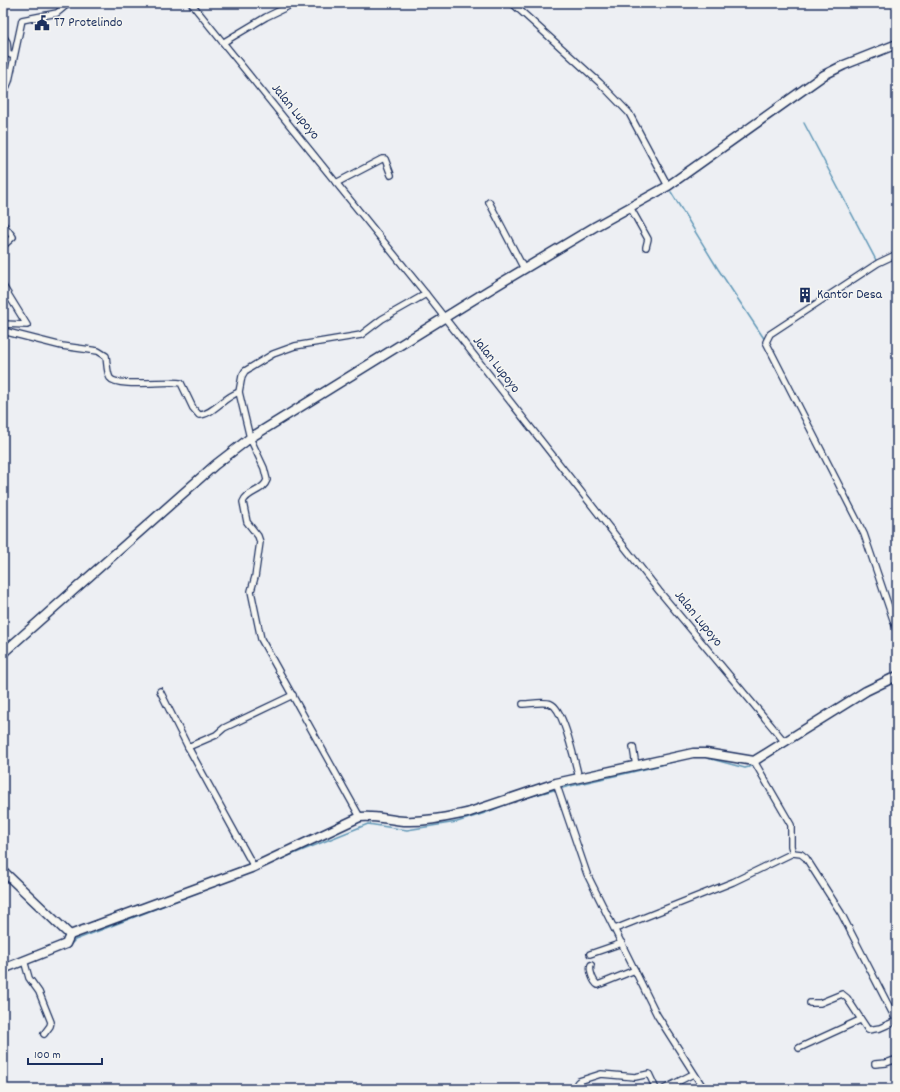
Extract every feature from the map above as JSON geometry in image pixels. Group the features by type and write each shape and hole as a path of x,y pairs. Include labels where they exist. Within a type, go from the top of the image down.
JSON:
{"street":[{"path":"3,95 8,85 22,20 57,13 69,3"},
{"name":"Jalan Lupoyo","path":"191,3 426,294 442,319 781,743"},
{"path":"224,42 266,17 296,3"},
{"path":"512,3 600,83 629,113 668,186"},
{"path":"3,36 8,45 8,54 14,56"},
{"path":"3,653 223,458 250,438 524,269 668,186 824,75 844,65 897,44"},
{"path":"336,182 382,159 385,159 392,175"},
{"path":"489,202 524,269"},
{"path":"630,207 648,239 646,247"},
{"path":"3,246 14,237 4,227"},
{"path":"897,254 878,263 770,334 766,342 864,534 897,630"},
{"path":"3,286 27,325 3,324"},
{"path":"360,816 262,639 251,591 256,576 260,542 258,536 247,522 243,502 247,496 263,487 267,480 264,468 250,438 239,392 243,374 249,367 259,361 295,346 361,335 382,319 426,294"},
{"path":"3,331 62,346 98,351 105,355 110,377 114,382 159,384 179,382 183,385 193,408 199,415 208,413 228,397 239,392"},
{"path":"3,968 24,963 71,936 254,867 360,816 404,821 452,816 557,787 579,775 636,763 698,753 754,761 866,691 897,676"},
{"path":"160,691 188,747 254,867"},
{"path":"188,747 216,735 224,728 293,695"},
{"path":"523,704 548,703 554,706 562,718 579,775"},
{"path":"633,747 636,763"},
{"path":"754,761 791,825 791,846 793,853"},
{"path":"557,787 587,874 657,1016 703,1089"},
{"path":"615,929 733,882 793,853 801,854 806,858 840,912 897,1021 871,1031 866,1029 844,994 840,994 820,1003 810,1003"},
{"path":"3,871 71,936"},
{"path":"590,954 622,943"},
{"path":"24,963 29,978 41,996 51,1022 44,1034"},
{"path":"591,965 590,969 595,983 598,985 635,970"},
{"path":"799,1048 860,1020"},
{"path":"875,1064 897,1059"},
{"path":"579,1087 577,1082 601,1074 635,1077 649,1074 656,1089"},
{"path":"664,1089 693,1074"}],"waterway":[{"path":"804,123 877,262"},
{"path":"671,192 718,269 765,340"},
{"path":"886,686 897,681"},
{"path":"759,763 790,743"},
{"path":"704,757 745,768 753,766"},
{"path":"522,799 687,758"},
{"path":"271,863 368,824 407,830 457,822 507,804"},
{"path":"69,946 75,940 235,878"}],"place":[{"name":"T7 Protelindo","path":"42,23"},
{"name":"Kantor Desa","path":"805,295"}]}
